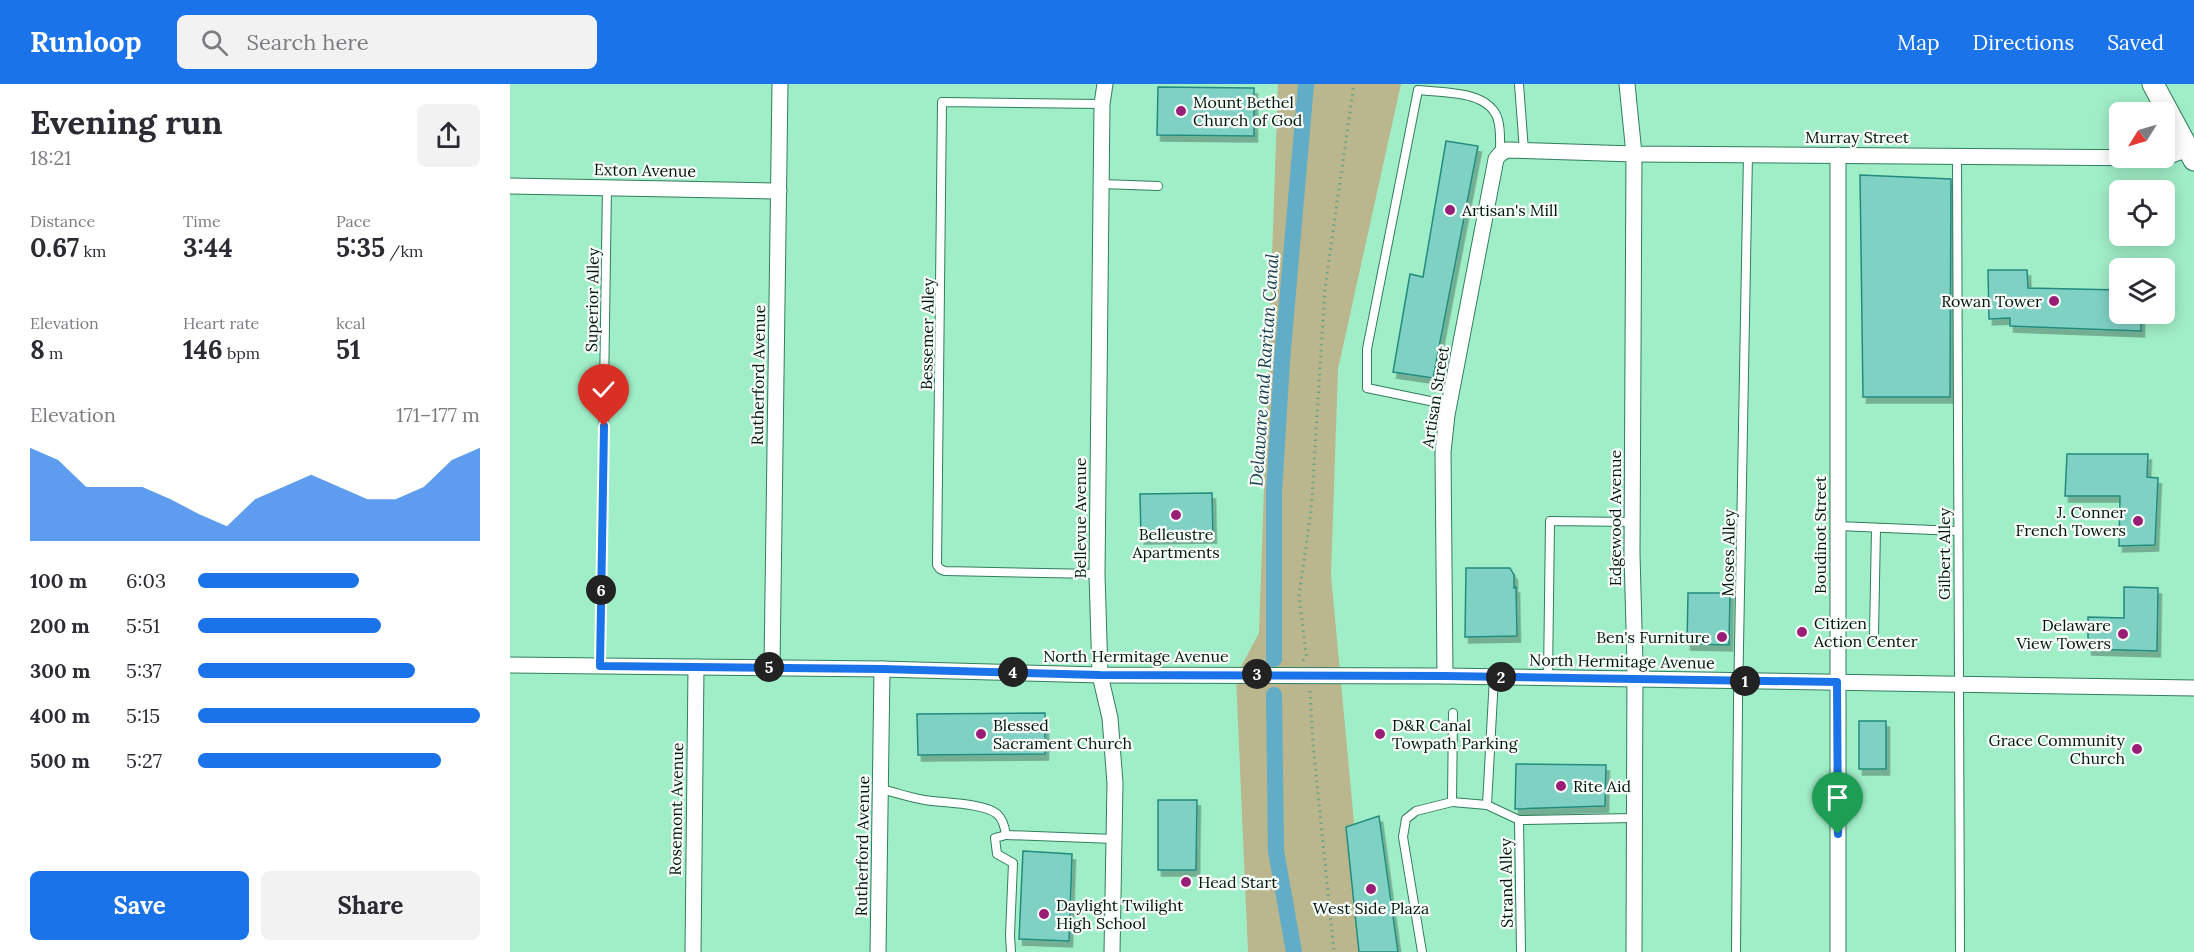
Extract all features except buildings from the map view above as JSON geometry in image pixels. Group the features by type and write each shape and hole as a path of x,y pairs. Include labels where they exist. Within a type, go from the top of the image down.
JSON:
{"street":[{"name":"Rutherford Avenue","path":"772,667 780,84"},
{"name":"Bellevue Avenue","path":"1106,84 1102,104 1097,574 1100,675 1110,718 1113,751 1112,952"},
{"name":"Edgewood Avenue","path":"1627,84 1634,154 1632,522 1635,679 1634,952"},
{"path":"2153,84 2192,152"},
{"path":"1500,154 1507,150 1524,151"},
{"name":"Murray Street","path":"1524,151 2163,158 2192,152"},
{"name":"Artisan Street","path":"1445,676 1443,452 1449,405 1482,226 1496,159 1500,154"},
{"name":"Boudinot Street","path":"1838,155 1838,952"},
{"name":"Exton Avenue","path":"510,186 779,190"},
{"name":"North Hermitage Avenue","path":"510,665 772,667 1100,675 1260,674 1301,669 1445,676 2194,688"},
{"name":"Rosemont Avenue","path":"693,952 696,667"},
{"name":"Rutherford Avenue","path":"878,952 882,669"}],"lane":[{"path":"1519,84 1524,151"},
{"path":"1449,405 1366,388 1368,349 1418,90 1477,98 1489,105 1498,119 1500,154"},
{"name":"Bessemer Alley","path":"1097,574 945,571 937,565 942,102 1102,104"},
{"name":"Moses Alley","path":"1736,952 1748,154"},
{"name":"Gilbert Alley","path":"1957,155 1960,952"},
{"path":"1102,184 1158,186"},
{"name":"Superior Alley","path":"600,666 607,188"},
{"path":"1548,678 1550,521 1632,522"},
{"path":"1839,526 1957,531"},
{"path":"1874,635 1876,529"},
{"path":"1486,805 1494,677"},
{"path":"1452,802 1453,713"},
{"path":"880,789 924,800 956,803 990,810 999,815 1006,835"},
{"path":"1422,952 1402,837 1406,819 1416,812 1452,802 1486,805 1519,820"},
{"name":"Strand Alley","path":"1521,952 1519,820 1634,818"},
{"path":"1011,952 1013,863 1002,859 997,854 995,838 1006,835 1114,839"}],"path":[{"path":"1301,669 1306,655 1299,595 1311,512 1325,288 1354,84"},
{"path":"1310,690 1313,744 1334,952"}],"shaded area":[{"path":"1278,84 1401,84 1338,369 1331,575 1366,952 1248,952 1236,676 1259,633"}],"waterway":[{"name":"Delaware and Raritan Canal","path":"1274,659 1274,493 1282,361 1306,84"},
{"name":"Delaware and Raritan Canal","path":"1274,695 1276,851 1294,952"}],"place":[{"name":"Mount Bethel Church of God","path":"1181,111"},
{"name":"Artisan's Mill","path":"1450,210"},
{"name":"Rowan Tower","path":"2054,301"},
{"name":"Belleustre Apartments","path":"1176,515"},
{"name":"J. Conner French Towers","path":"2138,521"},
{"name":"Citizen Action Center","path":"1802,632"},
{"name":"Delaware View Towers","path":"2123,634"},
{"name":"Ben's Furniture","path":"1722,637"},
{"name":"Blessed Sacrament Church","path":"981,734"},
{"name":"D&R Canal Towpath Parking","path":"1380,734"},
{"name":"Grace Community Church","path":"2137,749"},
{"name":"Rite Aid","path":"1561,786"},
{"name":"Head Start","path":"1186,882"},
{"name":"West Side Plaza","path":"1371,889"},
{"name":"Daylight Twilight High School","path":"1044,914"}],"route":[{"path":"604,426 600,666 882,669 1100,675 1260,674 1837,682 1838,834"}]}
